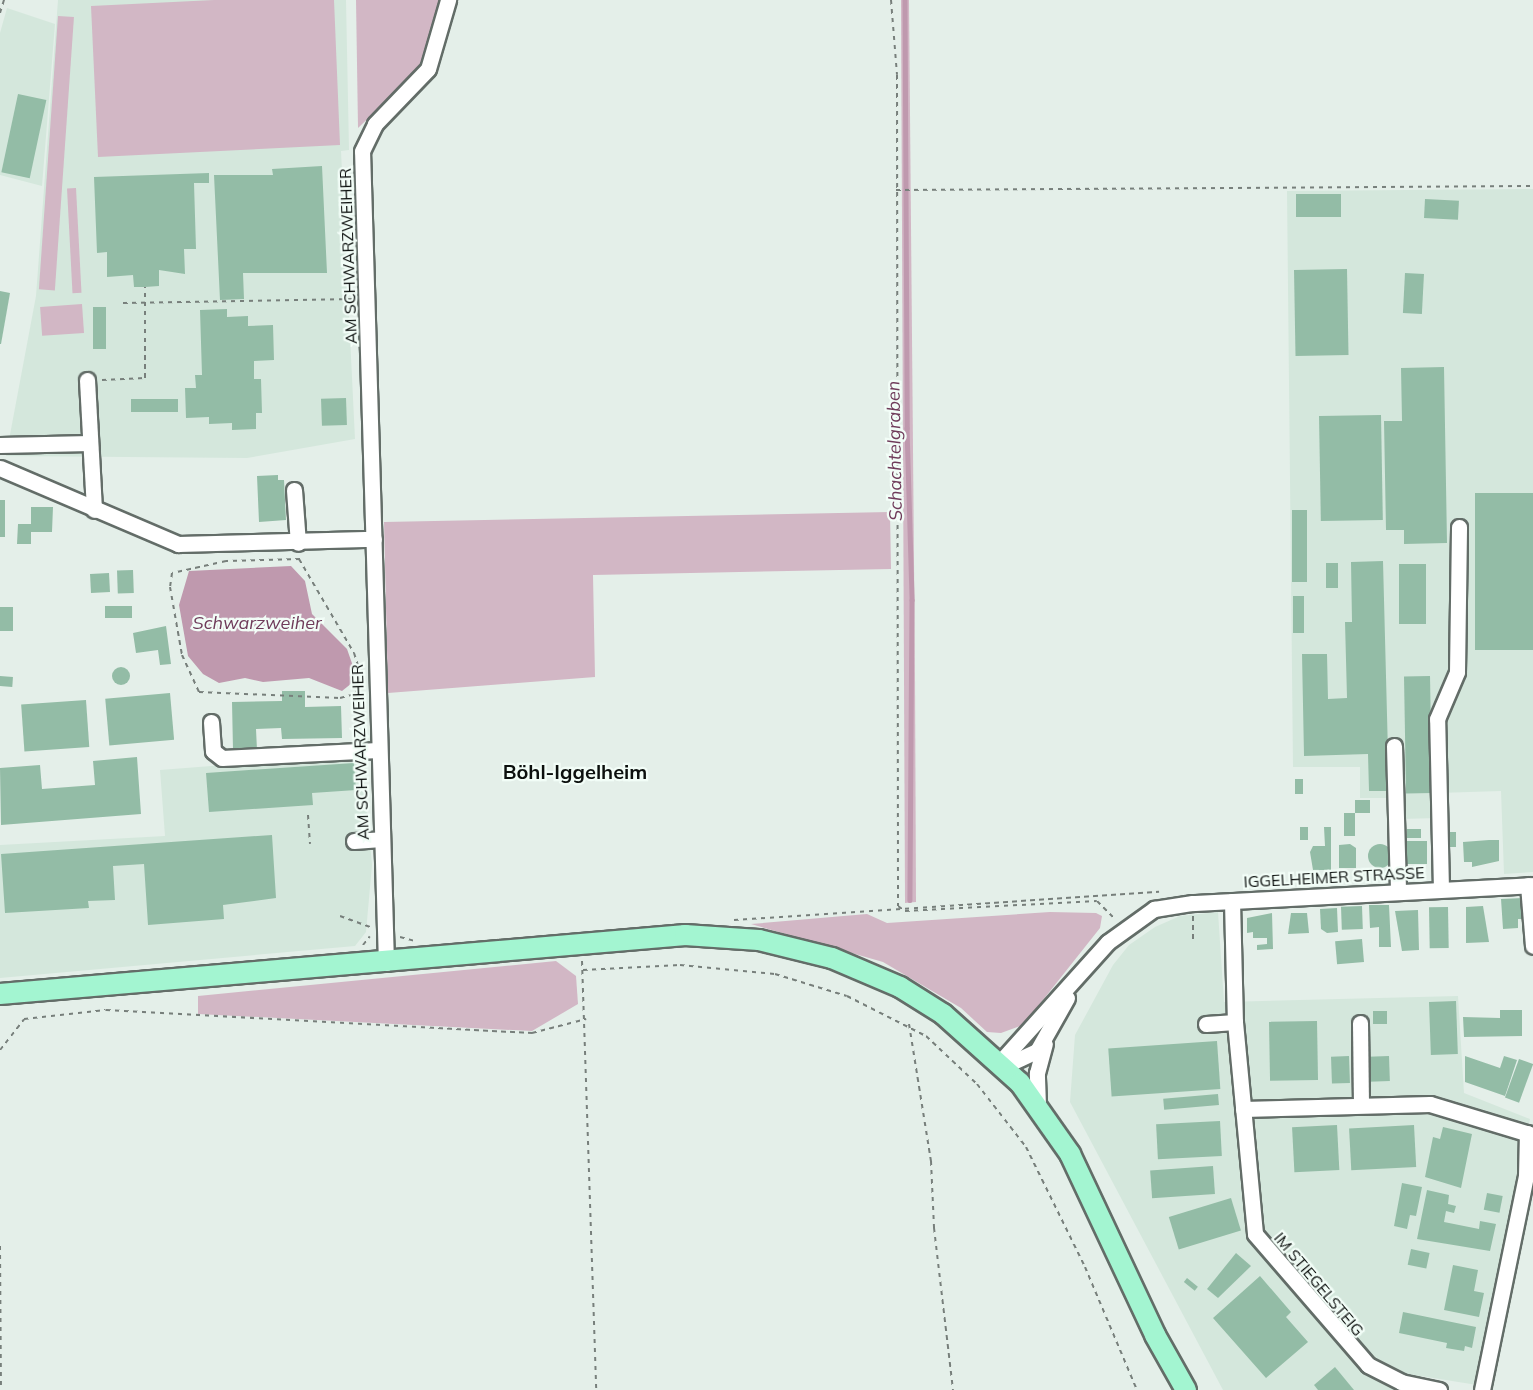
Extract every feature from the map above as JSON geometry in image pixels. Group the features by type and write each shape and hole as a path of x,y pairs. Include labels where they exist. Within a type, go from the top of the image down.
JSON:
{"main road":[{"path":"0,994 386,963 579,944 710,936 808,950 900,987 943,1014 1000,1062 1038,1106 1084,1180 1155,1335 1186,1390"}],"street":[{"name":"AM SCHWARZWEIHER","path":"386,963 378,750 369,683 374,539 362,151 375,124 428,69 448,0"},
{"path":"87,380 94,510"},
{"path":"0,445 90,443"},
{"path":"0,468 178,544 293,543 374,539"},
{"path":"293,543 294,490"},
{"path":"1441,889 1437,719 1457,672 1459,527"},
{"path":"211,722 213,751 222,758 378,750"},
{"path":"1394,746 1398,891"},
{"path":"354,841 381,839"},
{"name":"IGGELHEIMER STRASSE","path":"1074,984 1123,927 1139,916 1170,905 1530,885"},
{"path":"1530,885 1533,946"},
{"name":"IM STIEGELSTEIG","path":"1232,901 1235,1022 1249,1207 1255,1234 1265,1251 1368,1365 1401,1382 1439,1390"},
{"path":"1038,1106 1037,1073 1046,1042 1074,984"},
{"path":"1000,1062 1074,984"},
{"path":"1206,1024 1235,1022"},
{"path":"1360,1023 1361,1104"},
{"path":"1000,1062 1024,1059 1046,1042"},
{"path":"1243,1109 1361,1104 1430,1104 1530,1134 1526,1176 1482,1390"}],"path":[{"path":"0,13 4,0"},
{"path":"891,0 897,75 898,906 905,911 1097,901 1123,927"},
{"path":"896,190 1533,186"},
{"path":"87,380 145,378 145,287"},
{"path":"123,303 368,299"},
{"path":"293,543 369,683 348,696 305,698 199,692 182,655 170,587 172,573 226,561 300,559"},
{"path":"308,814 310,844"},
{"path":"340,916 370,926 369,936"},
{"path":"579,944 586,1019 596,1390"},
{"path":"583,970 680,965 743,968 847,996 909,1024 978,1084 1026,1147 1081,1258 1137,1390"},
{"path":"0,1050 24,1019 106,1010 532,1034 586,1019"},
{"path":"909,1024 931,1161 934,1228 953,1390"},
{"path":"0,1246 2,1390"}],"shaded area":[{"path":"58,0 346,0 349,150 341,151 355,439 247,458 6,456 36,296"},
{"path":"214,0 334,0 340,145 98,157 91,6"},
{"path":"356,0 443,0 421,68 358,128"},
{"path":"901,0 909,0 915,674 916,902 905,903"},
{"path":"7,8 55,24 42,186 0,175 0,33"},
{"path":"58,16 74,17 55,290 39,289"},
{"path":"67,188 76,188 81,293 73,293"},
{"path":"1533,189 1533,872 1504,874 1501,791 1438,793 1438,818 1401,819 1400,798 1360,798 1360,767 1293,767 1287,191"},
{"path":"82,304 84,333 42,336 40,307"},
{"path":"890,512 891,569 593,575 595,677 388,693 384,522"},
{"path":"362,754 372,865 366,932 355,946 0,978 0,845 165,836 160,770"},
{"path":"1050,912 1096,913 1102,916 1100,928 1031,1015 1020,1026 1001,1033 987,1032 961,1008 883,962 751,924 867,914 887,923"},
{"path":"1218,912 1224,1002 1458,996 1464,1093 1530,1119 1477,1385 1421,1376 1417,1390 1223,1390 1070,1102 1075,1035 1113,965 1129,945 1155,927 1180,916"},
{"path":"556,961 576,976 578,1004 532,1031 198,1014 198,996"}],"water":[{"name":"Schwarzweiher","path":"291,566 305,581 312,614 347,649 355,672 352,683 342,691 309,678 263,682 245,678 219,683 203,674 188,656 179,605 189,571"}],"building":[{"path":"18,94 46,100 30,178 1,172"},
{"path":"322,166 327,273 243,273 244,299 220,300 214,175 273,175 272,169"},
{"path":"209,173 209,183 194,183 196,249 184,249 185,274 159,270 159,286 145,287 134,287 133,275 107,277 107,252 97,253 94,177"},
{"path":"1296,194 1341,194 1341,217 1296,217"},
{"path":"1425,199 1459,201 1458,220 1424,218"},
{"path":"1347,269 1349,355 1296,356 1294,270"},
{"path":"1405,273 1424,274 1422,314 1403,313"},
{"path":"0,291 10,293 1,344 0,344"},
{"path":"93,307 106,307 106,349 93,349"},
{"path":"227,309 227,317 248,316 248,326 273,325 274,360 254,361 254,379 261,379 262,413 256,413 256,429 232,430 232,423 209,424 209,417 186,418 185,388 196,388 195,375 202,375 200,310"},
{"path":"1444,367 1447,543 1404,544 1404,530 1386,530 1384,421 1402,421 1401,368"},
{"path":"346,398 347,425 322,426 321,399"},
{"path":"131,399 178,399 178,412 131,412"},
{"path":"1381,415 1383,520 1321,521 1319,416"},
{"path":"278,475 278,480 284,480 286,520 259,522 257,476"},
{"path":"1475,493 1533,493 1533,650 1475,650"},
{"path":"0,500 5,500 5,537 0,537"},
{"path":"31,507 53,507 52,532 31,532 31,544 17,544 18,524 31,524"},
{"path":"1292,510 1307,510 1307,582 1292,582"},
{"path":"1383,561 1389,791 1369,791 1368,754 1304,756 1302,654 1327,654 1328,699 1347,698 1345,622 1352,622 1351,562"},
{"path":"1326,563 1338,563 1338,588 1326,588"},
{"path":"1399,564 1426,564 1426,624 1399,624"},
{"path":"133,570 134,593 118,594 117,571"},
{"path":"109,573 110,592 91,593 90,574"},
{"path":"1293,596 1304,596 1304,633 1293,633"},
{"path":"105,606 132,606 132,618 105,618"},
{"path":"0,607 13,607 13,631 0,631"},
{"path":"166,626 171,664 160,665 158,650 136,653 133,633"},
{"path":"121,667 127,670 130,676 127,682 121,685 115,682 112,676 115,670"},
{"path":"0,676 13,677 12,687 0,686"},
{"path":"1404,676 1430,676 1432,793 1406,793"},
{"path":"282,691 305,691 305,707 341,706 342,738 282,739 281,728 256,729 257,750 233,750 232,702 282,701"},
{"path":"170,693 174,740 109,745 105,699"},
{"path":"86,700 89,747 24,751 21,705"},
{"path":"137,757 141,814 1,825 0,768 40,765 42,789 95,785 93,761"},
{"path":"354,763 356,790 312,793 313,805 209,812 206,773"},
{"path":"1295,779 1303,779 1303,794 1295,794"},
{"path":"1355,800 1370,800 1370,813 1355,813"},
{"path":"1344,813 1355,813 1355,836 1344,836"},
{"path":"1300,827 1308,827 1308,840 1300,840"},
{"path":"1324,827 1331,827 1331,870 1313,870 1310,852 1313,846 1325,846"},
{"path":"1407,829 1421,829 1421,838 1407,838"},
{"path":"1447,832 1456,832 1456,847 1447,847"},
{"path":"272,835 276,898 223,905 224,919 148,925 144,864 113,866 115,900 88,901 89,908 5,913 1,854"},
{"path":"1499,840 1499,861 1472,867 1472,862 1464,862 1463,842"},
{"path":"1407,841 1427,841 1427,864 1407,864"},
{"path":"1350,844 1356,848 1356,868 1339,868 1339,845"},
{"path":"1380,844 1388,848 1392,856 1388,864 1380,868 1372,864 1368,856 1372,848"},
{"path":"1523,898 1524,919 1518,919 1518,928 1503,929 1501,899"},
{"path":"1369,905 1389,905 1391,947 1379,947 1379,927 1370,928"},
{"path":"1362,906 1363,929 1342,930 1341,907"},
{"path":"1483,906 1489,942 1466,943 1466,907"},
{"path":"1429,907 1448,907 1449,948 1430,948"},
{"path":"1337,908 1338,932 1327,933 1321,929 1320,909"},
{"path":"1418,910 1419,950 1402,951 1395,911"},
{"path":"1272,913 1273,949 1257,950 1257,945 1267,944 1267,938 1253,938 1253,932 1247,933 1247,918"},
{"path":"1291,913 1307,913 1309,933 1288,934"},
{"path":"1362,939 1364,962 1337,964 1335,941"},
{"path":"1456,1001 1458,1054 1431,1055 1429,1002"},
{"path":"1500,1010 1522,1010 1522,1036 1464,1037 1463,1017 1500,1018"},
{"path":"1373,1011 1387,1011 1387,1024 1373,1024"},
{"path":"1317,1021 1318,1080 1270,1081 1269,1022"},
{"path":"1217,1041 1220,1089 1112,1096 1108,1049"},
{"path":"1349,1056 1350,1083 1332,1084 1331,1057"},
{"path":"1389,1056 1390,1081 1369,1082 1368,1057"},
{"path":"1465,1056 1500,1068 1504,1056 1517,1060 1505,1096 1465,1082"},
{"path":"1519,1059 1533,1064 1519,1103 1505,1098"},
{"path":"1218,1094 1219,1105 1164,1110 1163,1099"},
{"path":"1220,1121 1222,1156 1158,1159 1156,1124"},
{"path":"1337,1125 1339,1170 1294,1172 1292,1127"},
{"path":"1414,1125 1416,1167 1351,1170 1349,1128"},
{"path":"1443,1127 1472,1134 1461,1188 1425,1177 1433,1137 1440,1139"},
{"path":"1213,1166 1215,1194 1152,1198 1150,1170"},
{"path":"1402,1183 1422,1187 1416,1216 1410,1215 1407,1229 1394,1226"},
{"path":"1427,1190 1449,1195 1448,1204 1456,1206 1454,1213 1446,1211 1444,1222 1479,1229 1480,1221 1496,1224 1490,1251 1417,1239"},
{"path":"1487,1193 1503,1196 1499,1213 1484,1210"},
{"path":"1231,1198 1241,1231 1179,1250 1169,1217"},
{"path":"1411,1249 1430,1253 1426,1269 1408,1265"},
{"path":"1236,1253 1251,1266 1218,1298 1207,1289"},
{"path":"1453,1265 1478,1270 1474,1291 1484,1293 1479,1317 1444,1310"},
{"path":"1260,1276 1291,1312 1286,1317 1308,1342 1266,1378 1213,1318"},
{"path":"1187,1278 1198,1287 1195,1291 1184,1282"},
{"path":"1403,1312 1476,1327 1472,1348 1465,1346 1464,1351 1446,1348 1447,1343 1399,1333"},
{"path":"1335,1367 1354,1390 1318,1390 1314,1385"}],"waterway":[{"name":"Schachtelgraben","path":"905,0 907,428 912,600 910,900"}],"district":[{"name":"Böhl-Iggelheim","path":"575,771"}]}
